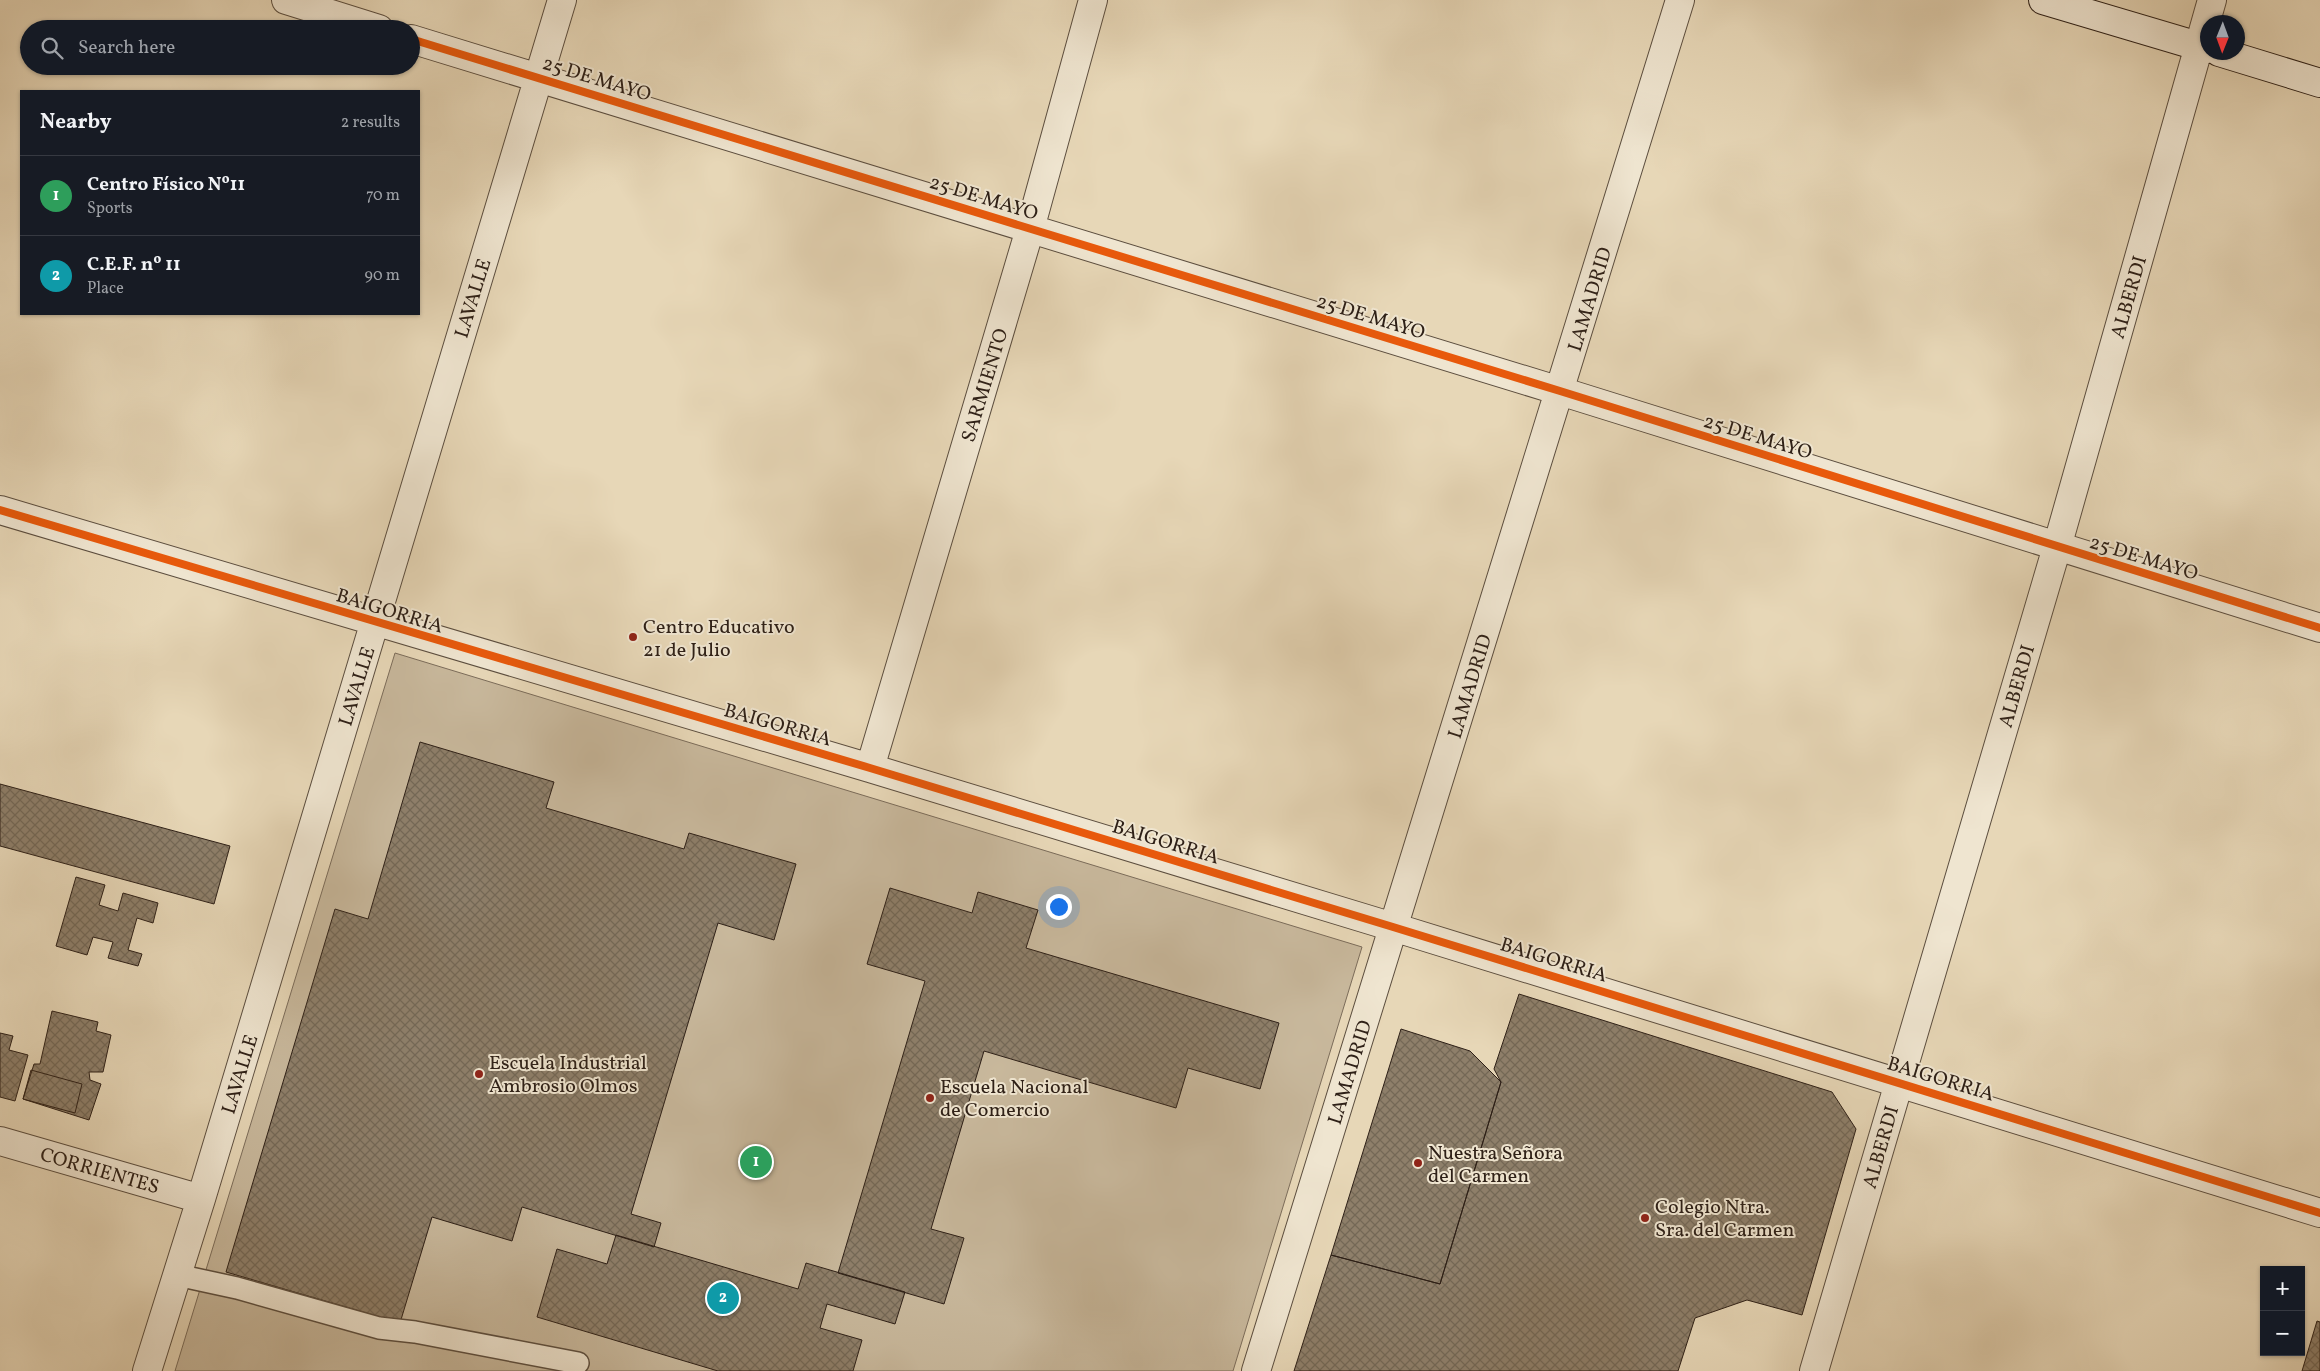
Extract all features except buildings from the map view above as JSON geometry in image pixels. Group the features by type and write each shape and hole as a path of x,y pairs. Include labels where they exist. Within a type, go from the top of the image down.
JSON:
{"street":[{"path":"286,0 350,20"},
{"name":"LAVALLE","path":"147,1371 201,1199 562,0"},
{"name":"SARMIENTO","path":"870,768 1030,229 1093,0"},
{"name":"LAMADRID","path":"1256,1371 1680,0"},
{"path":"2043,0 2200,47"},
{"name":"ALBERDI","path":"2211,15 2212,0"},
{"name":"25 DE MAYO","path":"420,41 1560,391 2320,628"},
{"name":"ALBERDI","path":"1814,1371 2057,547 2205,60"},
{"path":"2244,60 2320,83"},
{"name":"BAIGORRIA","path":"0,510 870,768 1394,927 2320,1213"},
{"name":"CORRIENTES","path":"0,1141 201,1199"}],"lane":[{"path":"177,1275 237,1288 379,1328 415,1332 578,1363"}],"shaded area":[{"path":"395,653 1362,947 1233,1371 175,1371"}],"cycle path":[{"path":"420,42 1560,391 2320,628"},
{"path":"0,510 870,768 2320,1213"}],"place":[{"name":"Centro Educativo 21 de Julio","path":"633,637"},
{"name":"Escuela Industrial Ambrosio Olmos","path":"479,1074"},
{"name":"Escuela Nacional de Comercio","path":"930,1098"},
{"name":"Centro Físico Nº11","path":"756,1162"},
{"name":"Nuestra Señora del Carmen","path":"1418,1163"},
{"name":"Colegio Ntra. Sra. del Carmen","path":"1645,1218"},
{"name":"C.E.F. nº 11","path":"723,1298"}]}
